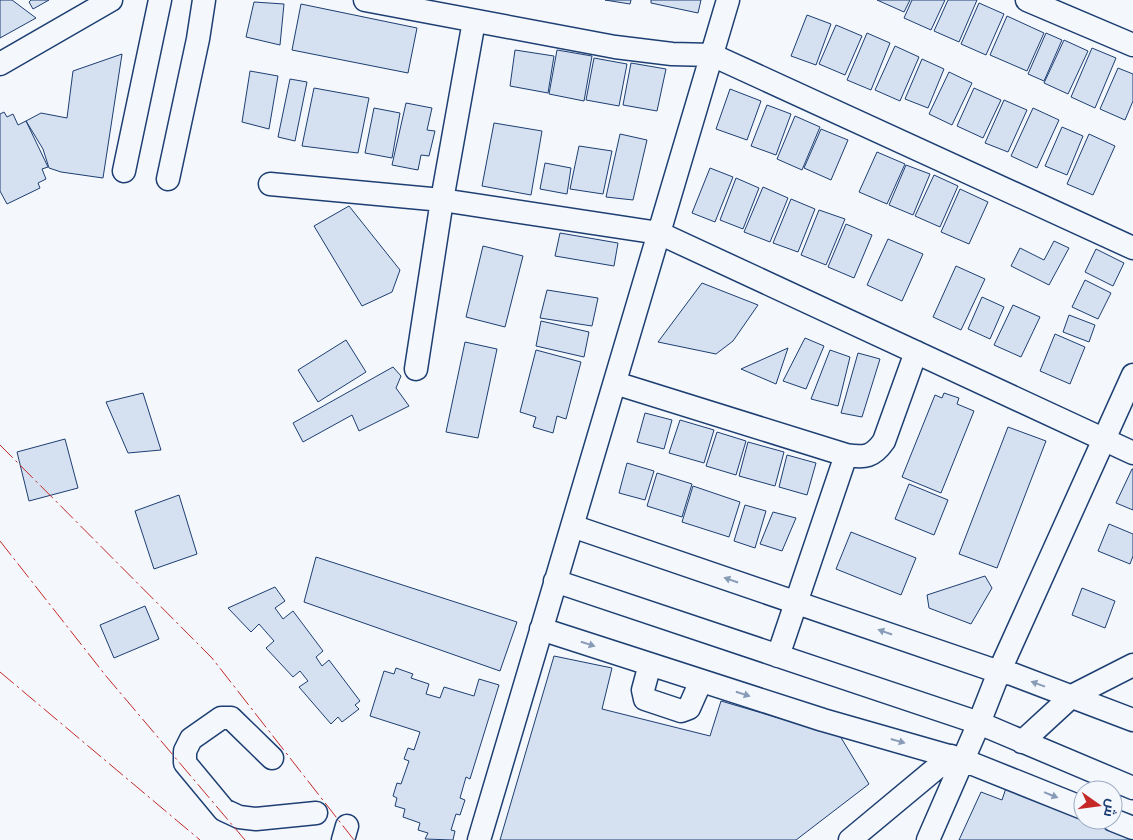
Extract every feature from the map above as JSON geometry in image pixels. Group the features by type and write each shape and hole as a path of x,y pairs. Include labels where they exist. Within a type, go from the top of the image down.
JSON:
{"street":[{"path":"0,64 110,0"},
{"path":"124,171 160,0"},
{"path":"168,179 204,0"},
{"path":"365,0 615,47 672,54 712,55 1133,248"},
{"path":"479,840 728,0"},
{"path":"1027,0 1133,45"},
{"path":"416,369 442,200 474,21"},
{"path":"270,184 442,200 659,234 1133,453"},
{"path":"615,383 846,455 865,458 876,452 884,441 916,352"},
{"path":"928,840 957,758 979,724 999,672 1133,375"},
{"path":"778,656 846,455"},
{"path":"572,526 999,672 1012,674 1133,720"},
{"path":"555,582 979,724 1133,788"},
{"path":"541,630 824,720 957,758 1073,804"},
{"path":"650,664 643,690 645,699 681,711 689,708 701,681"},
{"path":"1022,742 1072,696 1133,665"},
{"path":"272,758 231,718 221,718 191,739 185,751 185,763 224,810 239,817 256,819 316,813"},
{"path":"850,840 957,758"}],"building":[{"path":"0,0 12,0 36,18 0,38"},
{"path":"31,0 49,0 33,9 29,2"},
{"path":"605,0 631,0 630,4"},
{"path":"651,0 701,0 698,13 651,3"},
{"path":"877,0 910,0 904,12"},
{"path":"912,0 945,0 931,30 904,18"},
{"path":"948,0 977,0 959,42 934,31"},
{"path":"254,2 284,4 280,45 246,37"},
{"path":"979,3 1004,14 986,55 961,44"},
{"path":"301,4 417,28 408,73 292,50"},
{"path":"807,15 831,24 816,65 791,56"},
{"path":"1007,16 1044,33 1027,71 990,55"},
{"path":"836,25 862,36 845,75 819,64"},
{"path":"867,33 890,43 871,90 847,80"},
{"path":"1046,33 1062,40 1044,81 1028,74"},
{"path":"1064,40 1088,51 1068,94 1044,83"},
{"path":"895,46 919,57 900,101 875,90"},
{"path":"1092,48 1116,58 1095,108 1071,97"},
{"path":"515,50 554,56 548,93 510,86"},
{"path":"557,50 592,56 584,101 549,94"},
{"path":"122,54 103,178 61,172 49,168 43,149 26,121 41,113 67,118 73,71"},
{"path":"594,58 627,64 619,106 586,100"},
{"path":"922,59 944,69 928,108 905,99"},
{"path":"631,63 666,69 657,111 623,105"},
{"path":"1118,68 1133,74 1133,101 1125,120 1100,109"},
{"path":"250,71 278,76 269,129 242,122"},
{"path":"949,72 972,83 952,125 929,114"},
{"path":"290,79 307,82 295,141 278,137"},
{"path":"314,88 369,98 358,153 302,146"},
{"path":"974,88 1001,100 983,138 957,126"},
{"path":"730,89 761,101 747,140 716,129"},
{"path":"1004,100 1027,110 1008,152 985,143"},
{"path":"406,103 432,108 427,130 435,131 429,156 421,155 418,170 392,165"},
{"path":"767,105 791,114 776,155 751,146"},
{"path":"374,108 400,113 392,158 365,153"},
{"path":"1033,108 1059,120 1037,168 1011,156"},
{"path":"4,112 7,117 13,114 18,125 26,121 48,167 42,169 46,179 38,183 40,188 7,204 0,191 0,114"},
{"path":"795,116 820,127 802,170 777,159"},
{"path":"494,123 542,131 531,195 482,186"},
{"path":"1062,127 1083,136 1067,175 1045,166"},
{"path":"821,129 848,140 831,180 804,168"},
{"path":"620,134 647,140 633,200 606,197"},
{"path":"1089,134 1115,146 1093,195 1067,184"},
{"path":"579,146 612,151 603,194 570,189"},
{"path":"877,152 905,164 887,204 859,192"},
{"path":"545,163 571,168 567,194 540,189"},
{"path":"906,165 930,174 913,215 889,205"},
{"path":"710,168 733,177 715,222 692,213"},
{"path":"934,175 958,186 940,227 915,216"},
{"path":"736,178 759,188 743,229 720,220"},
{"path":"763,187 788,198 770,242 744,232"},
{"path":"960,189 988,202 969,244 941,232"},
{"path":"791,199 815,209 798,252 773,243"},
{"path":"349,206 400,270 392,292 362,306 314,226"},
{"path":"819,210 845,219 826,265 801,255"},
{"path":"846,224 872,235 854,278 828,267"},
{"path":"560,233 618,243 614,266 555,256"},
{"path":"888,239 923,254 902,301 867,285"},
{"path":"1054,241 1069,248 1049,285 1011,266 1020,248 1044,260"},
{"path":"483,246 523,256 505,327 466,317"},
{"path":"1096,249 1124,263 1113,286 1085,272"},
{"path":"956,266 985,279 961,330 933,317"},
{"path":"1085,280 1111,293 1098,319 1072,307"},
{"path":"702,283 758,305 733,341 716,354 658,342"},
{"path":"547,290 598,298 592,326 540,318"},
{"path":"982,297 1004,307 990,339 968,329"},
{"path":"1013,305 1040,317 1021,357 994,345"},
{"path":"1069,315 1095,325 1089,342 1063,332"},
{"path":"541,321 589,332 584,357 536,346"},
{"path":"1055,334 1085,347 1070,384 1040,371"},
{"path":"805,338 824,346 806,389 783,381"},
{"path":"346,340 366,372 318,402 298,370"},
{"path":"465,342 497,349 478,438 446,432"},
{"path":"788,348 776,384 741,369"},
{"path":"536,350 581,362 566,419 557,416 553,433 533,427 536,417 520,412"},
{"path":"830,350 850,357 838,406 811,399"},
{"path":"858,353 880,359 862,417 841,413"},
{"path":"393,367 401,376 396,388 409,406 359,431 352,415 303,442 293,423"},
{"path":"143,393 161,450 128,453 106,402"},
{"path":"944,393 959,398 957,404 974,411 941,493 902,477 935,395 942,398"},
{"path":"645,413 672,420 664,449 637,442"},
{"path":"680,420 714,430 704,463 669,453"},
{"path":"1008,427 1046,441 997,568 959,554"},
{"path":"717,432 746,441 736,475 706,466"},
{"path":"65,439 78,488 29,501 17,452"},
{"path":"748,442 784,452 775,486 739,476"},
{"path":"787,455 816,463 807,495 779,487"},
{"path":"627,463 654,471 645,500 619,493"},
{"path":"1133,469 1133,510 1116,503"},
{"path":"657,473 692,484 682,517 647,506"},
{"path":"909,484 948,500 934,535 895,519"},
{"path":"693,486 740,502 729,537 682,522"},
{"path":"179,495 197,554 154,569 135,511"},
{"path":"745,505 766,511 755,548 734,541"},
{"path":"773,512 796,518 782,551 760,544"},
{"path":"1109,524 1133,534 1133,556 1130,564 1098,551"},
{"path":"851,532 916,558 901,595 836,569"},
{"path":"316,557 517,622 500,671 304,602"},
{"path":"985,576 992,588 971,624 929,608 927,595"},
{"path":"275,587 285,601 275,608 283,619 293,611 323,651 316,657 322,666 329,660 360,701 355,705 359,709 342,722 338,717 331,724 299,687 308,681 300,671 293,677 266,648 274,641 259,624 251,632 228,608"},
{"path":"1082,588 1115,601 1105,628 1072,615"},
{"path":"145,606 159,639 114,658 100,625"},
{"path":"554,656 612,668 602,709 710,736 721,701 840,736 869,784 796,840 500,840"},
{"path":"396,668 413,674 411,678 429,684 426,694 440,698 444,687 474,696 479,679 499,685 470,779 466,777 460,798 465,800 460,815 456,814 451,830 455,831 453,840 425,839 428,833 418,830 420,823 403,817 405,809 395,806 397,798 393,796 397,783 401,784 409,761 404,759 408,748 414,750 420,732 370,716 384,671 394,674"},
{"path":"1006,788 1073,815 1073,830 1111,830 1133,840 959,840 981,792 1002,800"}],"power":[{"path":"0,445 212,658 354,840"},
{"path":"0,541 106,676 245,840"},
{"path":"0,672 200,840"}]}
